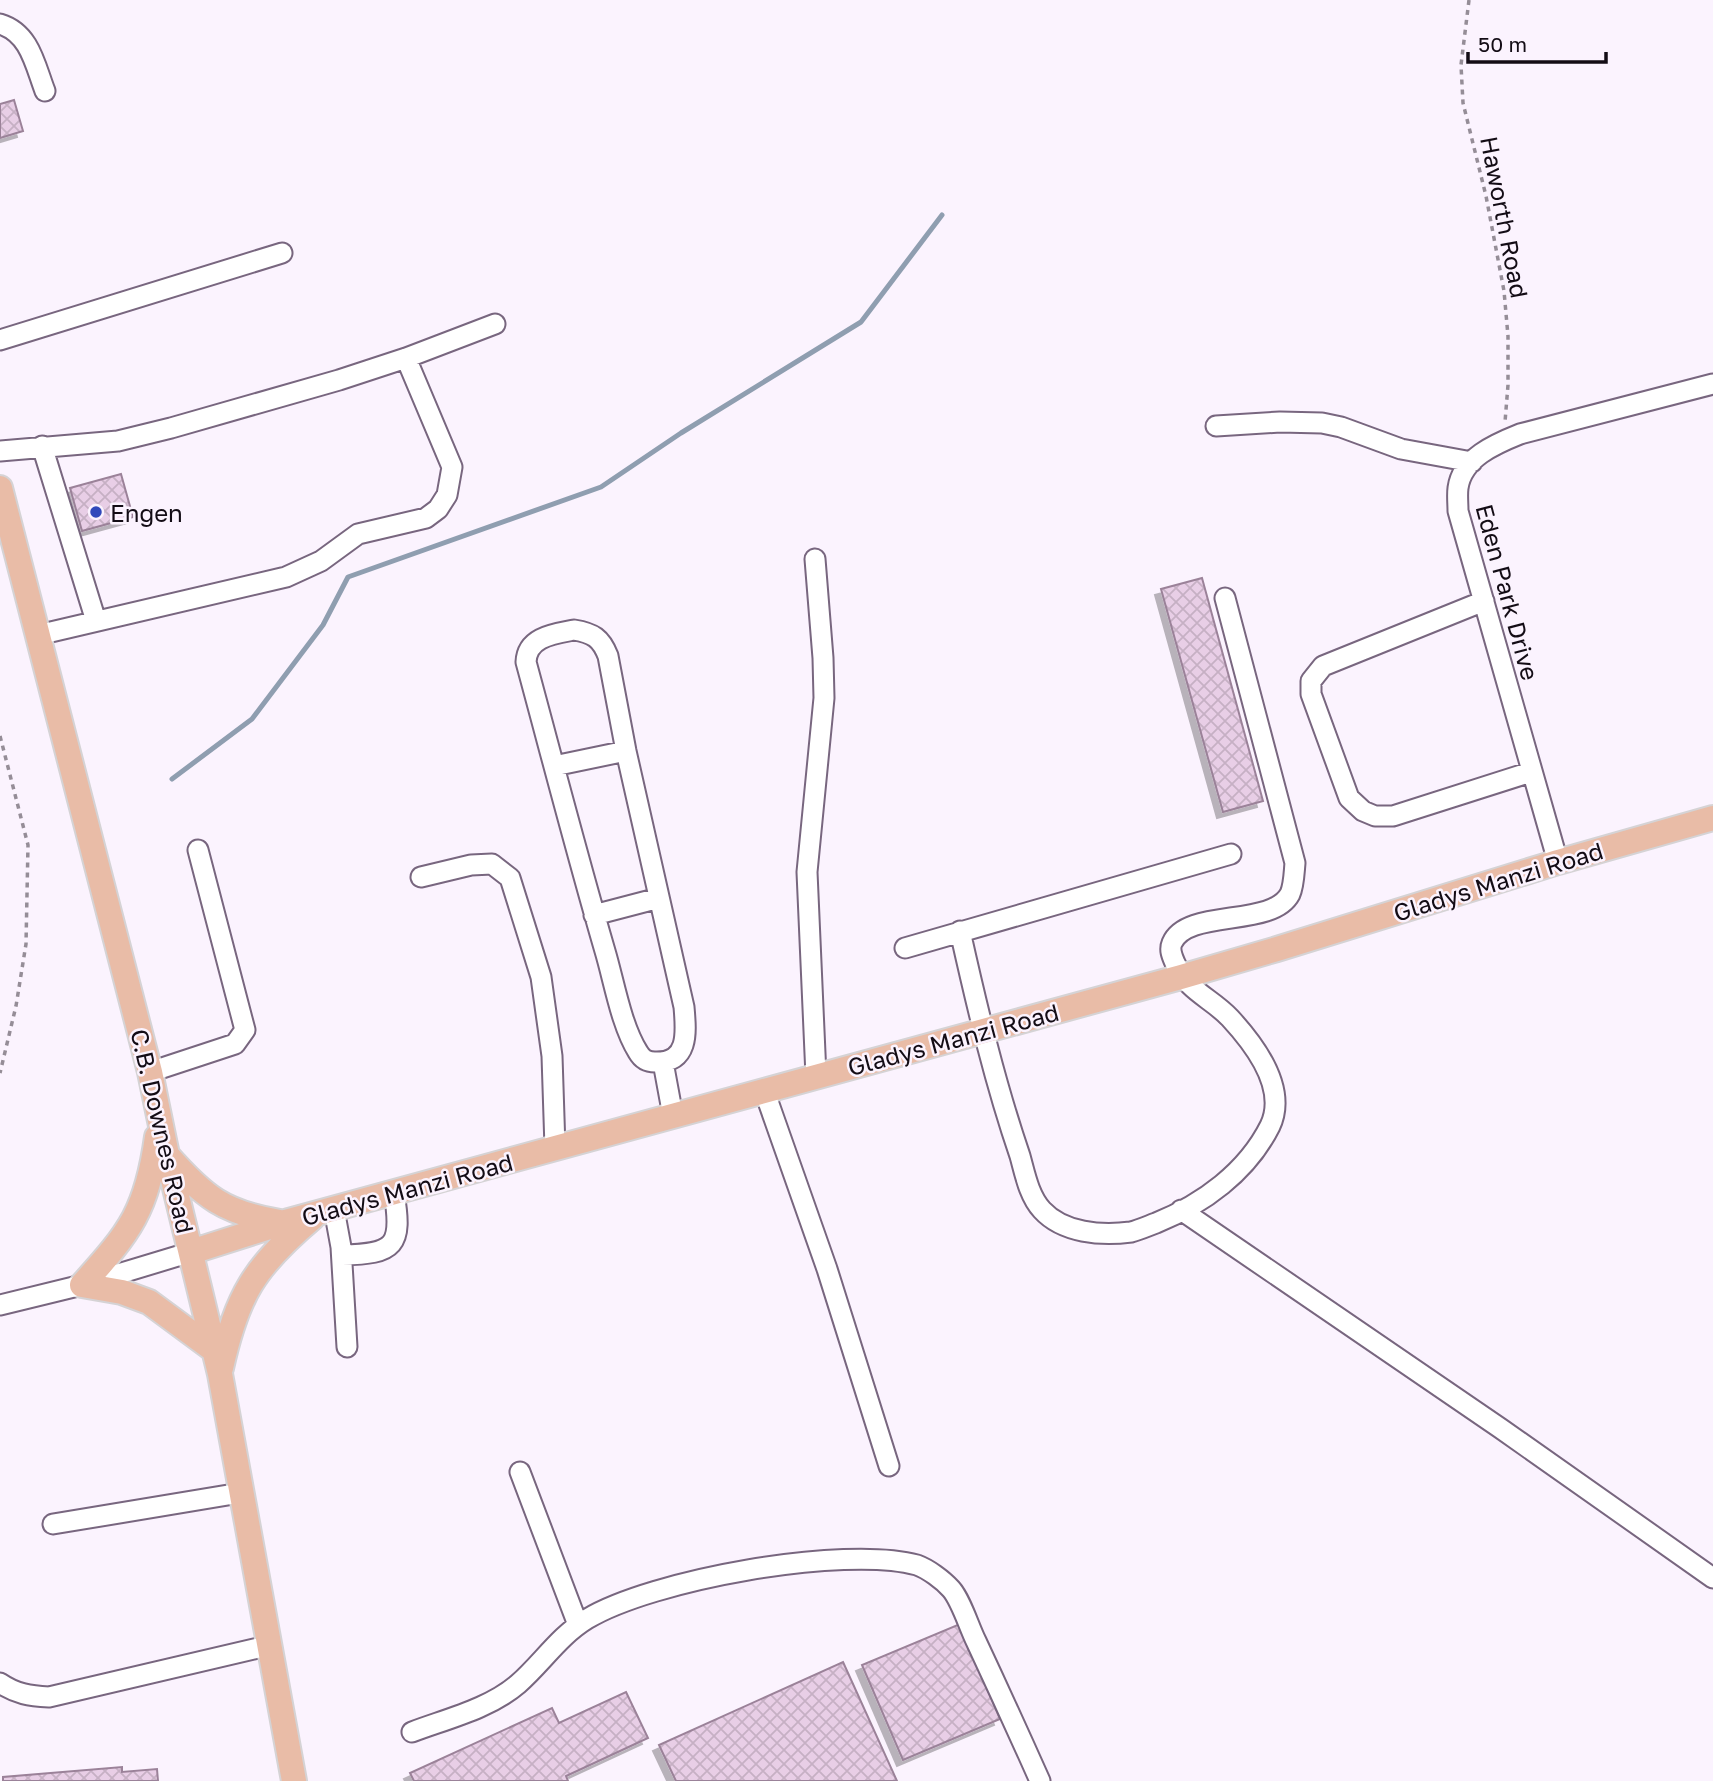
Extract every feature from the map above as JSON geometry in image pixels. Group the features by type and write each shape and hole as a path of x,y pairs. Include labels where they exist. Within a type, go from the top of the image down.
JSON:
{"main road":[{"name":"C.B. Downes Road","path":"0,488 150,1072 159,1121 220,1374 294,1781"},
{"name":"Gladys Manzi Road","path":"191,1252 285,1222 1181,977 1558,862 1713,818"},
{"path":"82,1285 114,1250 139,1212 152,1170 159,1121"},
{"path":"167,1155 216,1202 239,1213 285,1222"},
{"path":"220,1374 231,1324 249,1285 277,1250 326,1211"},
{"path":"82,1285 122,1292 149,1302 214,1350"}],"street":[{"path":"0,24 16,31 28,46 45,91"},
{"path":"0,340 282,253"},
{"path":"0,451 118,441 339,380 495,324"},
{"path":"38,635 286,576 321,561 358,534 426,518 438,509 447,495 452,467 406,358"},
{"path":"1216,426 1280,422 1322,423 1341,427 1401,449 1472,462 1481,453 1520,434 1713,384"},
{"path":"41,446 96,621"},
{"name":"Eden Park Drive","path":"1472,462 1463,473 1458,487 1458,511 1558,862"},
{"path":"815,559 824,698 807,872 816,1076"},
{"path":"960,932 983,1031 1014,1139 1032,1194 1042,1210 1076,1231 1132,1231 1210,1195 1232,1177 1248,1158 1270,1125 1275,1095 1270,1076 1244,1034 1228,1016 1189,987 1181,977 1170,951 1177,935 1185,930 1204,923 1271,910 1282,904 1294,881 1295,863 1225,598"},
{"path":"1484,601 1323,666 1311,681 1311,694 1349,798 1363,811 1375,816 1393,816 1531,772"},
{"path":"573,630 590,633 603,643 608,656 626,751 684,1007 686,1035 682,1049 671,1060 663,1062 645,1060 635,1046 594,915 526,662 526,654 538,639 573,630"},
{"path":"554,766 626,751"},
{"path":"150,1072 235,1044 245,1030 198,850"},
{"path":"905,948 1231,854"},
{"path":"421,877 471,865 492,864 510,878 541,977 552,1056 555,1148"},
{"path":"594,915 659,898"},
{"path":"663,1062 673,1116"},
{"path":"765,1090 827,1269 889,1466"},
{"path":"341,1255 371,1255 390,1246 398,1230 394,1193"},
{"path":"1181,1210 1713,1578"},
{"path":"326,1211 341,1255 347,1347"},
{"path":"0,1305 82,1285 191,1252"},
{"path":"520,1472 578,1625"},
{"path":"53,1524 240,1493"},
{"path":"412,1732 471,1710 517,1685 578,1625 624,1602 687,1582 738,1572 837,1560 870,1559 920,1566 953,1590 1040,1781"},
{"path":"0,1683 26,1696 49,1697 271,1645"}],"path":[{"name":"Haworth Road","path":"1469,0 1461,65 1463,103 1486,196 1504,291 1508,385 1503,441"},
{"path":"0,736 28,845 26,944 16,1006 0,1073"}],"building":[{"path":"14,100 23,131 0,138 0,104"},
{"path":"121,474 133,517 82,531 70,488"},
{"path":"1202,578 1263,801 1223,812 1161,589"},
{"path":"960,1624 1000,1719 903,1760 862,1665"},
{"path":"843,1662 897,1781 676,1781 659,1745"},
{"path":"626,1692 648,1738 566,1776 568,1781 414,1781 410,1773 552,1708 559,1723"},
{"path":"122,1767 122,1772 157,1769 158,1781 3,1781 3,1777"}],"waterway":[{"path":"172,779 252,719 323,625 348,577 601,487 681,433 861,322 942,215"}],"place":[{"name":"Engen","path":"96,512"}]}
